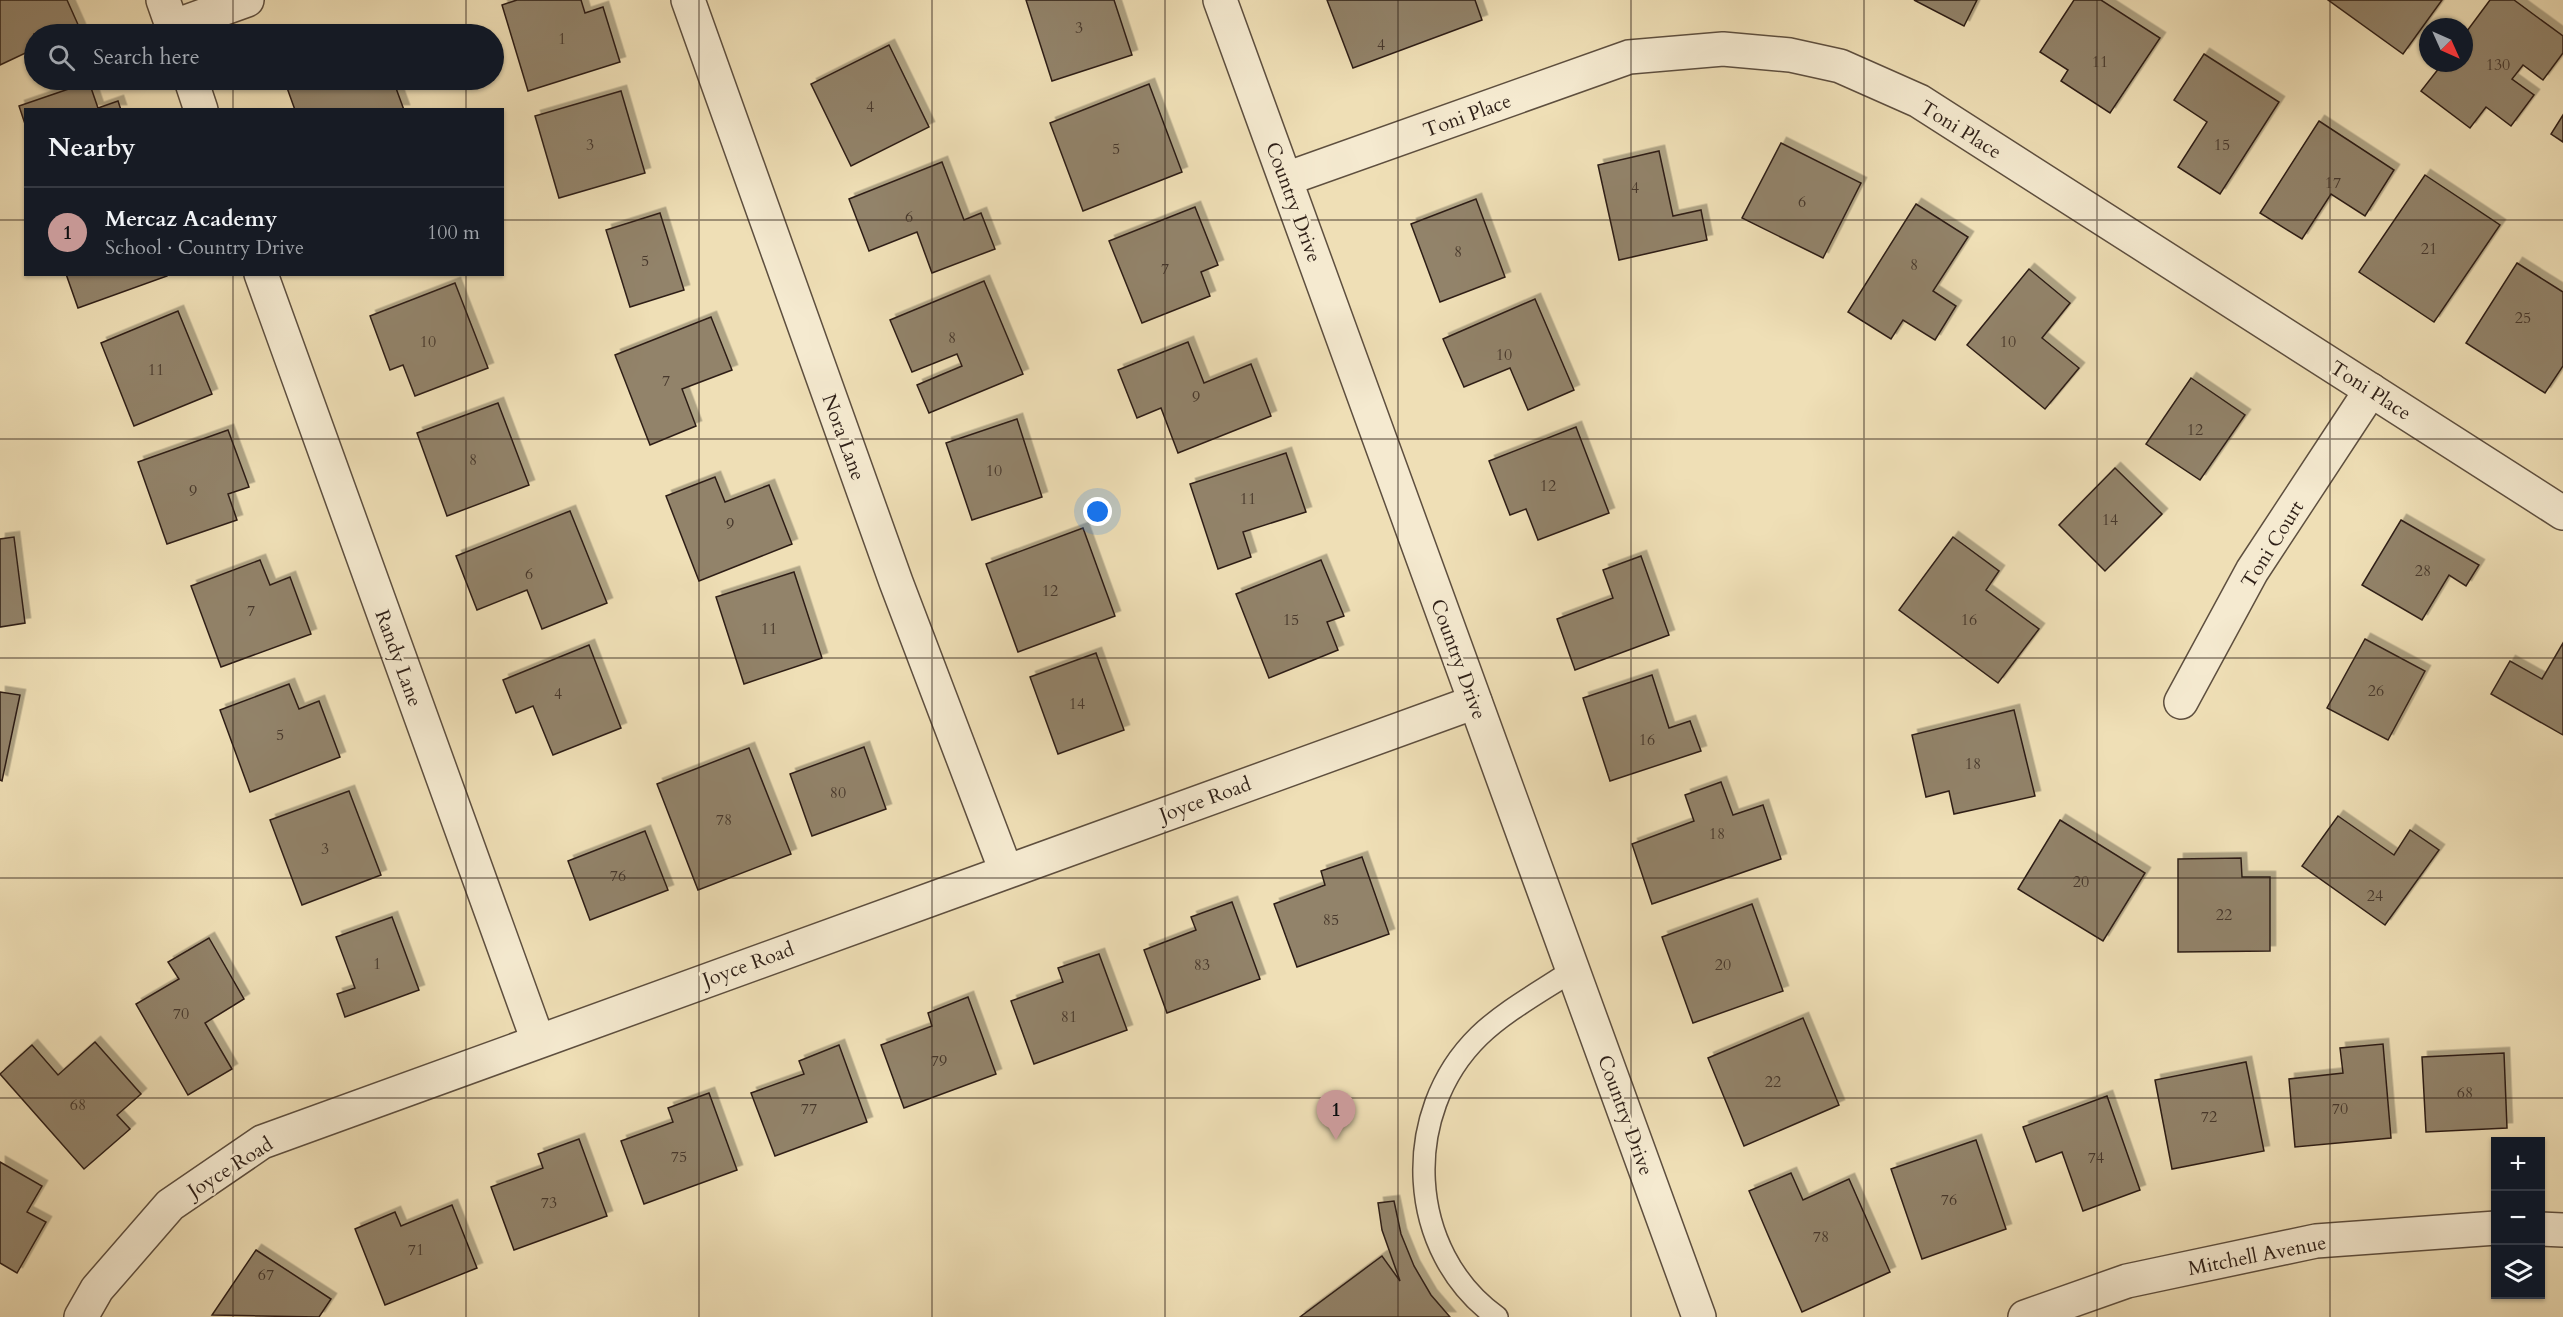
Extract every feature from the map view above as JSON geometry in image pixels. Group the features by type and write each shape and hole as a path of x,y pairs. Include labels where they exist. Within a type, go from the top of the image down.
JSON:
{"street":[{"path":"170,20 247,0"},
{"name":"Nora Lane","path":"688,0 896,582 1006,870"},
{"name":"Country Drive","path":"1220,0 1699,1317"},
{"name":"Toni Place","path":"1286,179 1629,57 1723,49 1790,55 1840,66 1919,102 2563,513"},
{"path":"194,90 200,108"},
{"name":"Randy Lane","path":"262,276 538,1041"},
{"name":"Toni Court","path":"2181,702 2252,571 2371,390"},
{"name":"Joyce Road","path":"81,1317 97,1289 170,1205 262,1142 1006,870 1475,702"},
{"name":"Mitchell Avenue","path":"2025,1317 2127,1281 2316,1241 2491,1228"},
{"path":"2545,1229 2563,1230"}],"lane":[{"path":"1497,1317 1467,1289 1450,1266 1435,1237 1426,1208 1423,1176 1426,1135 1431,1114 1443,1086 1459,1059 1479,1035 1573,970"}],"building":[{"path":"0,0 67,0 78,24 24,24 24,54 0,65"},
{"path":"517,0 581,0 585,13 603,7 620,62 528,91 502,5"},
{"path":"1026,0 1114,0 1132,55 1052,81"},
{"path":"1327,0 1475,0 1482,20 1353,68"},
{"path":"1914,0 1977,0 1964,26"},
{"path":"2074,0 2101,0 2160,38 2110,113 2061,81 2068,70 2040,52"},
{"path":"2328,0 2442,0 2429,18 2419,18 2419,32 2403,54"},
{"path":"2490,0 2514,0 2563,36 2563,53 2543,80 2523,65 2512,79 2534,95 2511,126 2486,107 2470,128 2421,91 2436,72 2473,72 2473,23"},
{"path":"889,45 929,127 851,166 811,84"},
{"path":"2204,54 2279,102 2220,194 2178,167 2207,122 2174,100"},
{"path":"1149,84 1182,172 1083,211 1050,123"},
{"path":"66,90 92,90 98,108 24,108 24,121 19,106"},
{"path":"288,90 397,90 403,108 294,108"},
{"path":"621,91 645,173 559,198 535,116"},
{"path":"118,101 120,108 98,108"},
{"path":"2563,115 2563,142 2551,134"},
{"path":"2319,121 2394,170 2365,216 2331,194 2302,239 2260,213"},
{"path":"1781,143 1861,183 1823,258 1742,218"},
{"path":"1659,151 1673,216 1701,210 1707,240 1619,260 1598,165"},
{"path":"942,162 964,220 981,213 995,249 932,273 917,232 869,251 849,199"},
{"path":"2425,175 2500,225 2434,322 2359,272"},
{"path":"1476,199 1505,277 1440,302 1411,224"},
{"path":"1916,204 1968,237 1933,291 1956,306 1935,340 1903,320 1891,339 1848,312"},
{"path":"1195,207 1218,265 1201,272 1210,296 1142,323 1109,241"},
{"path":"660,213 684,290 630,307 606,230"},
{"path":"2517,263 2563,292 2563,366 2545,393 2466,343"},
{"path":"2029,269 2070,303 2042,338 2079,368 2045,409 1967,345"},
{"path":"67,276 167,276 78,308"},
{"path":"984,281 1023,374 929,413 917,385 962,366 957,354 912,372 890,320"},
{"path":"455,283 488,368 415,396 403,365 390,370 370,316"},
{"path":"1535,299 1574,390 1528,410 1510,368 1464,387 1443,339"},
{"path":"178,311 212,394 134,426 101,343"},
{"path":"711,317 732,370 682,389 696,426 650,445 615,355"},
{"path":"1188,342 1204,383 1251,364 1271,416 1178,453 1161,408 1137,418 1118,370"},
{"path":"2191,378 2245,415 2200,480 2146,444"},
{"path":"498,403 529,485 447,516 417,433"},
{"path":"1017,419 1042,497 972,520 946,443"},
{"path":"1576,427 1609,513 1538,540 1526,509 1510,515 1489,461"},
{"path":"228,430 249,487 228,494 237,520 167,544 138,462"},
{"path":"1286,453 1306,512 1243,532 1251,557 1218,569 1190,484"},
{"path":"2115,468 2162,514 2105,571 2059,525"},
{"path":"715,477 725,502 769,485 792,544 699,581 666,496"},
{"path":"570,511 607,603 542,629 527,590 477,610 456,556"},
{"path":"2401,520 2479,565 2466,586 2449,575 2422,620 2362,585"},
{"path":"1083,528 1115,616 1018,652 986,564"},
{"path":"14,537 25,623 0,627 0,539"},
{"path":"1953,537 1999,571 1986,590 2039,629 1998,683 1899,610"},
{"path":"1641,556 1669,635 1575,670 1557,619 1613,598 1603,570"},
{"path":"260,560 270,585 290,577 311,634 221,667 191,586"},
{"path":"1321,560 1344,616 1327,622 1338,650 1269,678 1236,594"},
{"path":"794,572 822,658 744,684 716,597"},
{"path":"2365,639 2425,671 2388,740 2327,708"},
{"path":"2563,643 2563,735 2491,694 2510,661 2542,679"},
{"path":"589,645 621,728 553,755 533,706 516,713 503,680"},
{"path":"1096,653 1124,730 1058,754 1030,677"},
{"path":"1652,675 1669,728 1690,721 1701,751 1610,781 1583,698"},
{"path":"289,684 299,709 319,701 340,757 250,792 220,710"},
{"path":"0,692 20,695 2,781 0,780"},
{"path":"2014,710 2035,796 1954,814 1949,791 1926,797 1912,735"},
{"path":"864,747 886,809 812,836 790,774"},
{"path":"749,748 791,854 698,890 657,784"},
{"path":"1721,782 1733,815 1763,805 1781,859 1652,904 1632,844 1694,821 1685,795"},
{"path":"349,791 381,875 302,905 270,820"},
{"path":"2338,816 2394,855 2410,830 2439,850 2385,925 2302,866"},
{"path":"2060,820 2145,873 2103,941 2018,889"},
{"path":"645,831 668,890 590,920 568,861"},
{"path":"1362,857 1389,934 1297,967 1274,904 1325,885 1321,871"},
{"path":"2241,858 2242,877 2270,877 2270,951 2178,952 2178,859"},
{"path":"1232,902 1260,979 1167,1013 1144,950 1196,930 1191,917"},
{"path":"1752,904 1783,991 1693,1023 1662,937"},
{"path":"392,917 419,990 345,1017 337,994 355,988 336,937"},
{"path":"209,938 244,999 205,1023 232,1069 188,1095 136,1004 179,979 168,962"},
{"path":"1099,954 1127,1030 1034,1064 1011,1001 1063,982 1058,968"},
{"path":"968,997 996,1074 904,1108 881,1045 932,1026 928,1013"},
{"path":"1803,1018 1839,1105 1744,1146 1708,1058"},
{"path":"95,1042 141,1094 117,1115 130,1129 84,1169 0,1074 32,1045 58,1075"},
{"path":"2383,1044 2391,1138 2295,1147 2289,1079 2343,1073 2340,1048"},
{"path":"839,1045 867,1122 775,1156 751,1093 804,1074 799,1061"},
{"path":"2504,1053 2507,1128 2426,1132 2422,1057"},
{"path":"2246,1062 2264,1151 2172,1169 2155,1080"},
{"path":"709,1093 737,1170 644,1204 621,1141 673,1122 668,1108"},
{"path":"2107,1096 2140,1190 2083,1211 2062,1152 2036,1162 2023,1127"},
{"path":"579,1139 607,1216 514,1250 491,1187 543,1168 538,1154"},
{"path":"1976,1140 2006,1229 1922,1259 1891,1169"},
{"path":"0,1162 42,1186 27,1212 46,1222 17,1273 0,1263"},
{"path":"1791,1173 1803,1200 1849,1179 1890,1272 1802,1312 1749,1191"},
{"path":"1394,1201 1401,1234 1414,1266 1431,1295 1450,1317 1300,1317 1382,1256 1400,1281 1382,1230 1378,1203"},
{"path":"452,1205 477,1268 385,1305 355,1229 395,1212 401,1226"},
{"path":"256,1250 331,1299 319,1317 212,1315"}],"place":[{"name":"Mercaz Academy","path":"1336,1140"}]}
